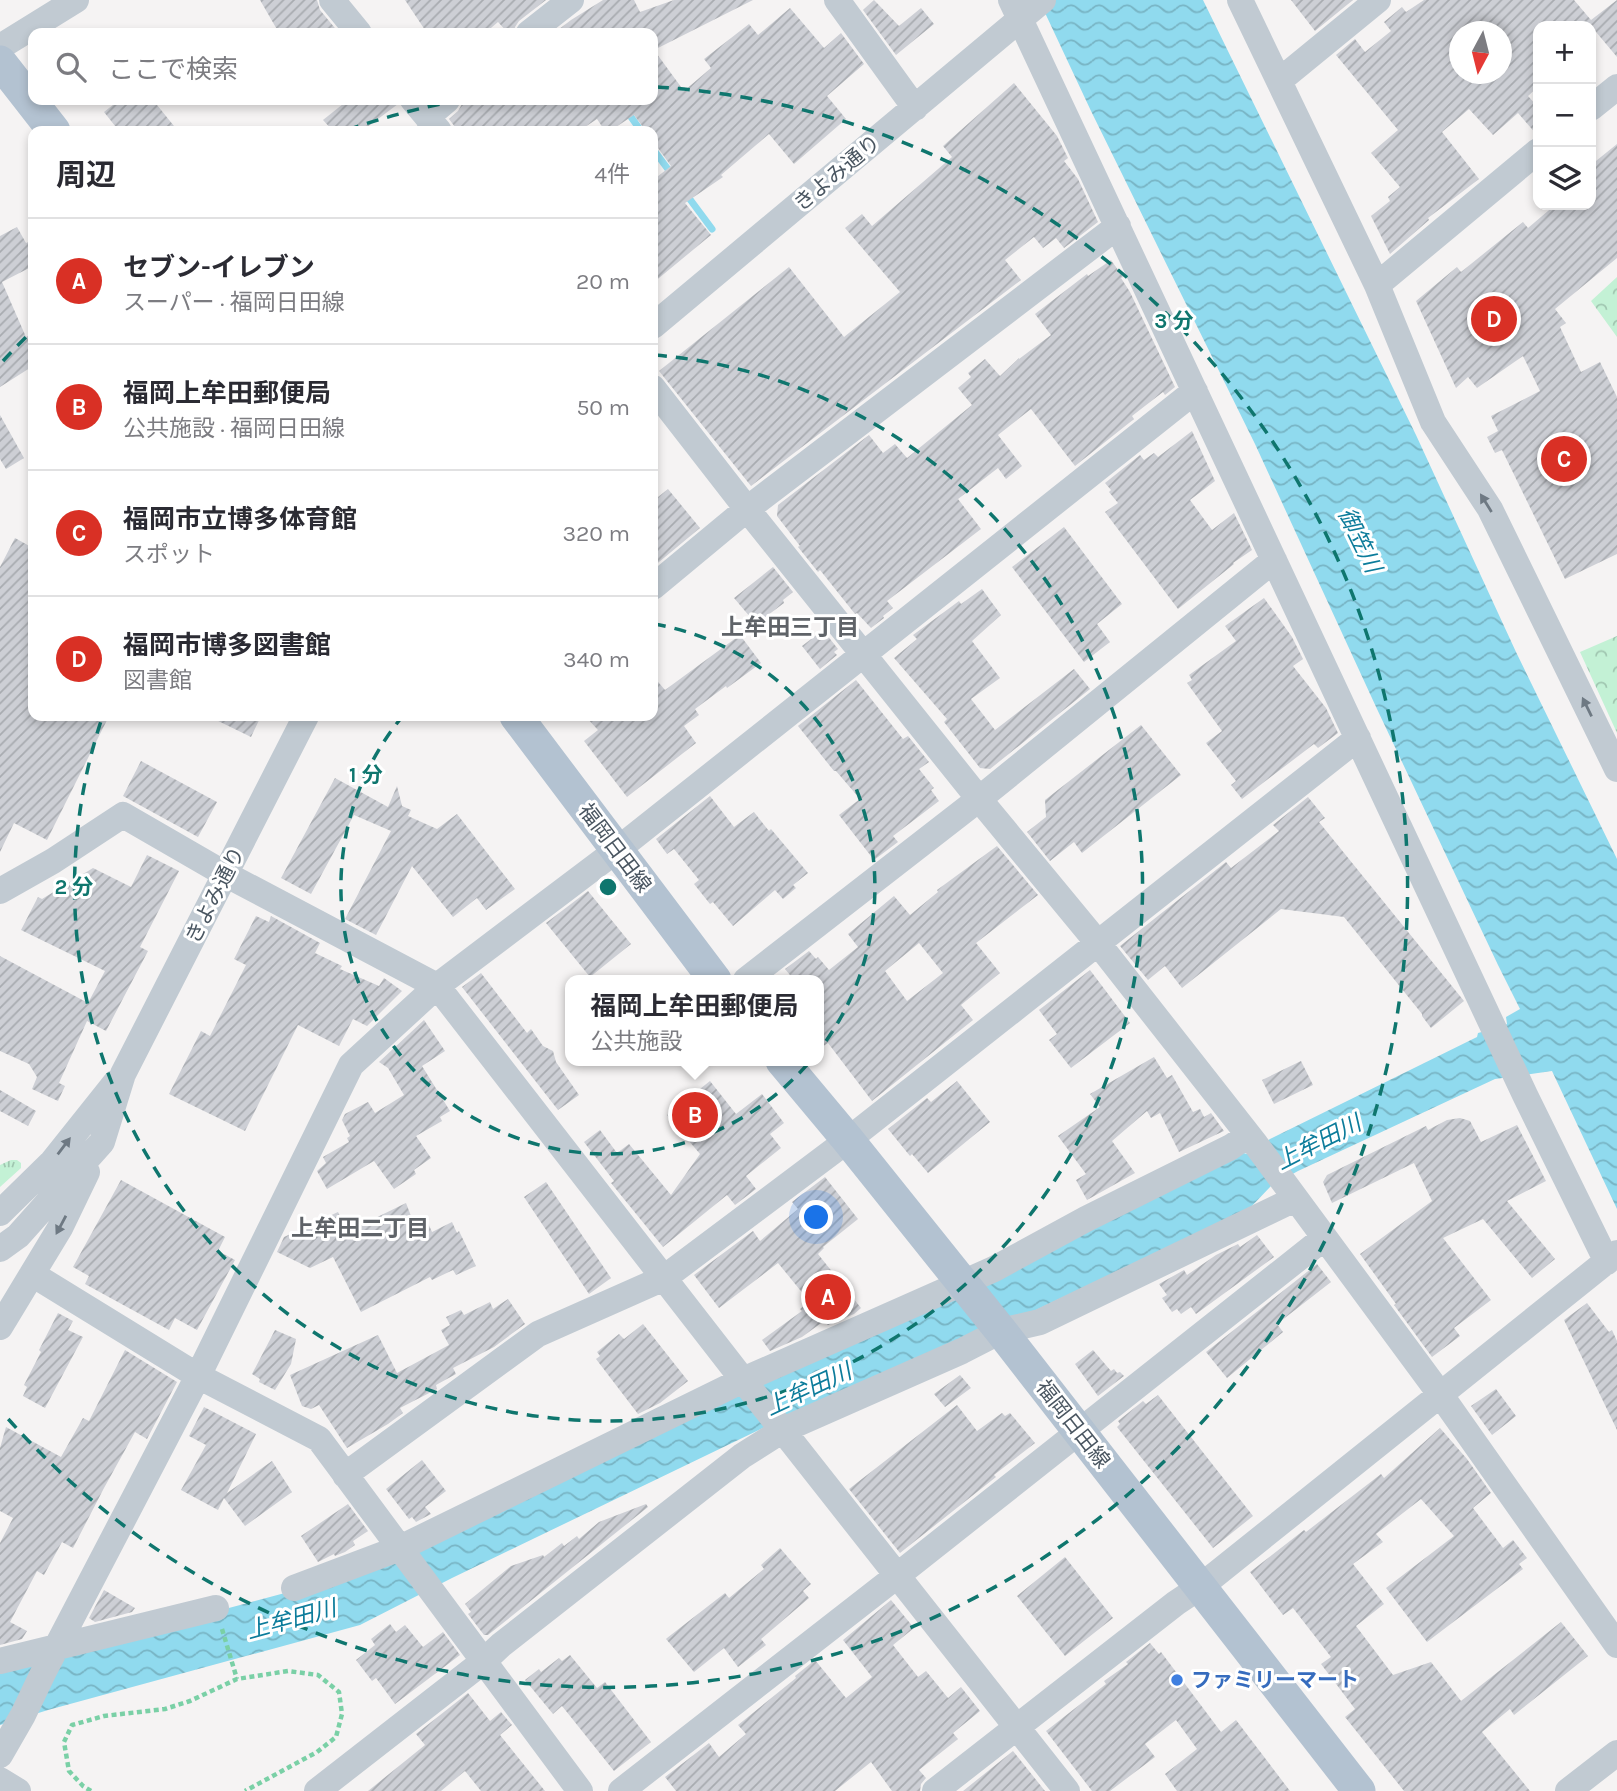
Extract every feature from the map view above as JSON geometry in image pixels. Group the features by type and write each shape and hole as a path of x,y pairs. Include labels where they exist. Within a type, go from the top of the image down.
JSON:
{"main road":[{"path":"0,62 28,98"},
{"path":"34,105 50,126"},
{"name":"福岡日田線","path":"520,721 711,975"},
{"name":"福岡日田線","path":"786,1066 964,1285 1359,1791"}],"street":[{"path":"31,28 76,0"},
{"path":"332,0 355,28"},
{"path":"535,28 571,0"},
{"path":"837,0 915,108"},
{"name":"きよみ通り","path":"658,322 915,108 1016,9 1043,0"},
{"path":"1240,0 1377,285 1433,422 1490,509 1617,769"},
{"path":"1279,81 1378,0"},
{"path":"935,1791 1200,1587 1613,1256 1525,1095 1016,9"},
{"path":"0,47 28,30"},
{"path":"426,116 440,105"},
{"path":"1377,285 1533,156"},
{"path":"658,583 747,509 1118,226"},
{"path":"0,1755 198,1376 351,1065 438,986 864,655 1195,391"},
{"path":"658,394 1251,1139 1440,1394 1617,1645"},
{"path":"752,975 979,799 1274,560"},
{"name":"きよみ通り","path":"0,1249 18,1236 102,1142 123,1074 303,721"},
{"path":"345,1475 538,1334 664,1278 848,1140 1358,738"},
{"path":"0,891 53,861 123,815 225,874 438,986 1066,1791"},
{"name":"きよみ通り","path":"0,1213 52,1162 123,1074"},
{"path":"294,1588 402,1551 746,1383 964,1285 1086,1219 1251,1139"},
{"path":"0,1326 60,1228 102,1142"},
{"path":"317,1791 742,1456 778,1423 962,1351 996,1326 1040,1322 1290,1192"},
{"path":"621,1791 1324,1238"},
{"path":"32,1274 198,1376 319,1439 580,1791"},
{"path":"0,1661 50,1659 219,1618"},
{"path":"1568,1791 1617,1753"},
{"path":"0,1780 18,1791"}],"path":[{"path":"219,1618 237,1679"},
{"path":"91,1791 69,1771 64,1742 72,1725 104,1716 165,1710 237,1679 288,1671 318,1675 339,1692 342,1714 336,1737 317,1752 245,1791"}],"green space":[{"path":"1617,277 1617,337 1591,301"},
{"path":"1617,636 1617,733 1580,652"},
{"path":"11,1160 21,1163 21,1168 0,1187 0,1165"}],"water":[{"path":"1039,0 1203,0 1416,435 1516,652 1617,859 1617,1209 1552,1071 1495,1079 1298,1171 1271,1186 1249,1209 962,1345 763,1428 360,1625 0,1725 0,1669 311,1586 1240,1152 1247,1154 1270,1139 1477,1037 1478,1033 1489,1030 1491,1032 1507,1024 1506,1017 1520,1009 1255,444"}],"building":[{"path":"260,0 317,0 320,10 335,28 276,28"},
{"path":"405,0 546,0 519,21 515,28 503,28 498,22 491,28 424,28"},
{"path":"603,0 634,0 640,12 674,0 753,0 658,48 658,28 561,28"},
{"path":"874,0 899,26 921,8 934,24 896,55 863,10"},
{"path":"1291,0 1353,0 1315,31"},
{"path":"1424,0 1574,0 1591,20 1617,0 1617,57 1596,32 1596,21 1533,21 1533,92 1528,96 1533,102 1533,130 1518,113 1493,135 1469,109 1442,132 1479,179 1428,218 1429,220 1390,254 1371,216 1390,201 1388,197 1400,187 1371,153 1398,130 1336,55 1355,39 1365,52 1391,31 1384,22 1402,7 1406,12"},
{"path":"790,8 824,48 841,33 864,64 827,96 846,119 794,164 769,134 721,175 723,177 685,203 711,235 658,279 658,176 671,166 658,148 658,126 642,126 634,115 618,126 602,126 597,119 586,126 454,126 449,119 461,105 658,105 658,55 684,91 711,68 704,59 749,24 758,35"},
{"path":"1014,83 1057,136 1068,158 1064,161 1078,179 1098,222 1064,248 1056,238 1043,248 1034,237 1005,260 1021,280 751,486 659,371 789,267 844,337 900,292 845,228 862,214 872,226 952,157 943,146"},
{"path":"113,105 157,105 174,126 115,126 104,112"},
{"path":"342,105 397,105 369,126 328,126 323,120"},
{"path":"1617,144 1617,258 1555,309 1566,323 1560,327 1581,372 1600,362 1617,397 1617,554 1565,579 1502,450 1495,453 1487,437 1498,431 1491,416 1540,391 1523,356 1477,388 1468,377 1456,388 1416,301 1457,267 1461,272 1523,222 1528,228 1549,210 1596,210 1596,161"},
{"path":"17,227 26,243 28,242 28,269 2,282 26,337 28,336 28,369 0,387 0,236"},
{"path":"1111,260 1123,277 1121,278 1175,387 1165,395 1163,392 1132,416 1134,419 1075,466 1031,409 998,435 1022,466 1006,479 998,468 958,499 981,529 887,601 893,608 871,628 855,614 798,547 800,546 777,516 778,505 869,435 883,453 895,444 907,458 972,405 958,388 971,377 968,373 985,359 1000,376 1019,358 1051,335 1035,314 1087,274 1088,276"},
{"path":"0,415 24,458 6,469 0,459"},
{"path":"1192,431 1215,481 1190,500 1212,530 1234,513 1252,550 1178,609 1105,512 1118,503 1105,483 1140,455 1144,460 1154,453 1158,457"},
{"path":"668,489 700,528 658,563 658,497"},
{"path":"1064,527 1122,604 1097,624 1110,642 1084,662 1012,567"},
{"path":"15,538 28,545 28,721 106,721 47,840 14,823 0,852 0,567"},
{"path":"773,567 793,592 783,600 784,603 756,624 734,598"},
{"path":"982,589 1001,615 972,641 1000,678 971,699 995,730 1074,669 1090,689 990,769 980,768 944,722 947,719 894,658 917,639 913,635 959,601 961,604"},
{"path":"1264,598 1292,637 1303,659 1293,666 1326,708 1338,733 1318,748 1314,744 1242,799 1231,785 1236,781 1206,743 1222,731 1187,683 1192,680 1189,675 1236,641 1225,626"},
{"path":"823,630 838,649 834,652 837,655 820,669 802,646"},
{"path":"740,635 761,663 695,709 699,715 684,726 696,743 627,797 584,741 598,730 590,721 658,721 658,682 665,690"},
{"path":"856,680 903,739 908,736 929,762 919,769 934,788 931,790 939,801 893,836 898,842 874,860 839,815 860,799 798,726"},
{"path":"218,721 259,721 251,737"},
{"path":"1141,725 1181,775 1082,853 1074,842 1050,861 1027,832 1046,817 1045,800"},
{"path":"141,761 217,802 198,837 123,796"},
{"path":"335,778 388,807 397,786 402,806 411,810 408,816 437,829 457,814 515,889 486,910 477,898 453,917 412,866 376,935 345,919 391,831 354,815 311,894 281,878"},
{"path":"710,796 734,827 754,812 808,873 793,885 796,888 783,899 775,890 733,926 694,884 699,880 674,849 667,854 656,839"},
{"path":"1308,797 1325,818 1319,822 1464,1001 1431,1028 1344,917 1281,909 1182,988 1165,966 1148,980 1120,946 1226,862 1231,868 1279,831 1273,825"},
{"path":"997,846 1038,895 976,943 1000,973 961,1005 973,1020 872,1101 828,1043 824,1046 824,975 790,975 785,969 809,951 829,970 858,947 848,934 894,896 910,915 938,892 937,890","holes":["919,943 943,973 907,1001 885,971"]},
{"path":"147,855 179,871 140,947 148,951 106,1031 87,1021 59,1083 65,1086 58,1101 32,1089 37,1077 29,1064 0,1051 0,956 88,1003 105,971 21,930 38,897 42,899 93,868 131,887"},
{"path":"588,891 631,944 592,975 588,975 546,923"},
{"path":"256,916 269,922 271,916 320,943 315,953 342,966 340,969 379,986 384,978 402,991 367,1026 353,1019 339,1046 298,1025 245,1131 169,1094 201,1031 210,1036 246,965 234,959"},
{"path":"1090,970 1130,1023 1071,1068 1049,1040 1057,1034 1039,1010"},
{"path":"481,973 527,1033 531,1029 543,1046 553,1051 556,1062 579,1095 558,1110 462,987"},
{"path":"424,1020 445,1051 422,1066 450,1111 440,1117 442,1121 416,1136 431,1158 414,1170 416,1174 394,1189 374,1161 327,1189 317,1171 326,1163 323,1157 349,1142 347,1138 350,1136 342,1120 345,1114 368,1102 375,1113 404,1095 388,1068 379,1062"},
{"path":"1154,1057 1167,1078 1172,1075 1193,1112 1200,1109 1204,1117 1211,1113 1224,1131 1179,1152 1160,1113 1151,1118 1147,1111 1112,1141 1135,1173 1087,1200 1076,1180 1086,1174 1058,1136 1100,1107 1090,1094"},
{"path":"1301,1061 1313,1085 1274,1104 1262,1080"},
{"path":"710,1081 736,1114 762,1094 784,1123 770,1134 781,1148 746,1176 756,1189 735,1205 727,1195 663,1247 611,1183 614,1181 584,1142 600,1130 617,1153 629,1144 671,1195 700,1154 667,1115"},
{"path":"957,1081 990,1122 928,1173 888,1129 927,1098 931,1102"},
{"path":"0,1090 36,1111 28,1126 0,1111"},
{"path":"1460,1118 1470,1121 1481,1142 1517,1125 1546,1181 1507,1201 1555,1259 1532,1278 1483,1219 1443,1238 1491,1300 1454,1328 1460,1336 1432,1357 1360,1254 1432,1201 1414,1163 1332,1203 1323,1182 1327,1175 1426,1126 1428,1130 1447,1120"},
{"path":"825,1177 858,1219 818,1254 861,1308 854,1314 828,1325 824,1321 802,1337 770,1351 762,1340 802,1311 800,1309 809,1301 778,1263 719,1308 694,1275 753,1231 760,1241 798,1209 792,1202"},
{"path":"121,1180 225,1237 218,1251 235,1260 197,1330 175,1318 169,1330 85,1284 89,1276 73,1267"},
{"path":"546,1182 611,1278 589,1294 524,1197"},
{"path":"406,1203 416,1229 428,1223 432,1232 452,1222 476,1266 456,1275 453,1270 432,1280 430,1277 361,1312 333,1257 310,1268 277,1252 284,1237 338,1212 344,1224 353,1220 357,1227"},
{"path":"1257,1235 1274,1257 1196,1314 1191,1307 1181,1314 1177,1309 1172,1312 1162,1298 1167,1295 1159,1284 1184,1270 1187,1275 1216,1255 1238,1244 1240,1247"},
{"path":"1317,1264 1331,1282 1277,1324 1283,1332 1227,1378 1206,1352"},
{"path":"508,1299 525,1324 494,1347 453,1368 456,1374 436,1385 437,1389 400,1408 403,1413 347,1448 319,1405 311,1409 302,1406 290,1375 378,1335 397,1373 449,1345 441,1330 450,1325 446,1317 461,1310 464,1315 490,1302 493,1309"},
{"path":"1587,1303 1609,1332 1612,1330 1617,1341 1617,1430 1564,1320"},
{"path":"58,1313 73,1321 68,1330 83,1337 45,1408 23,1396 27,1387 24,1385"},
{"path":"643,1324 688,1381 660,1403 638,1414 596,1359 600,1356 597,1352 619,1334 624,1339"},
{"path":"275,1330 296,1339 291,1364 275,1390 259,1382 260,1379 252,1374"},
{"path":"125,1350 177,1382 147,1439 135,1432 73,1548 62,1542 44,1575 37,1571 10,1622 27,1631 22,1639 0,1645 0,1543 13,1518 0,1511 0,1448 6,1427 61,1457 83,1418 89,1421"},
{"path":"1093,1350 1111,1371 1114,1369 1124,1376 1098,1396 1075,1364"},
{"path":"960,1375 971,1388 945,1407 934,1394"},
{"path":"1496,1389 1516,1416 1492,1435 1471,1406"},
{"path":"1158,1395 1253,1516 1213,1548 1117,1427 1120,1424 1118,1421 1143,1401 1146,1404"},
{"path":"957,1405 977,1431 1002,1413 1005,1416 1010,1413 1035,1443 900,1553 849,1489"},
{"path":"204,1407 256,1434 227,1493 272,1461 292,1492 245,1526 224,1498 218,1510 181,1490 206,1445 189,1436"},
{"path":"1440,1428 1467,1459 1491,1493 1473,1508 1503,1548 1513,1540 1527,1558 1519,1564 1523,1569 1427,1642 1386,1588 1454,1536 1421,1499 1376,1534 1383,1542 1353,1564 1384,1604 1356,1626 1393,1675 1431,1662 1461,1701 1561,1622 1588,1656 1514,1715 1510,1709 1482,1732 1530,1791 1404,1791 1345,1717 1355,1709 1321,1664 1331,1657 1293,1608 1283,1615 1250,1572 1381,1474 1384,1478"},
{"path":"422,1460 446,1491 425,1507 431,1514 416,1522 412,1517 409,1519 386,1489"},
{"path":"348,1504 368,1531 353,1541 355,1545 345,1552 318,1562 301,1536"},
{"path":"646,1504 648,1507 488,1635 484,1635 468,1614 471,1612 465,1604 511,1566 543,1555 544,1557 562,1543 564,1546 577,1536 579,1539 599,1522"},
{"path":"780,1548 811,1584 803,1591 809,1598 761,1639 766,1645 738,1667 724,1648 694,1672 666,1639 725,1593 729,1598 764,1569 761,1565"},
{"path":"1065,1557 1113,1618 1065,1656 1017,1596"},
{"path":"104,1590 135,1608 132,1612 95,1622 89,1618"},
{"path":"891,1600 914,1628 893,1645 918,1677 926,1671 948,1698 961,1687 980,1711 953,1733 958,1739 919,1770 926,1778 920,1791 892,1791 871,1762 835,1791 676,1791 665,1777 709,1743 719,1757 746,1734 738,1725 815,1660 846,1698 872,1677 843,1640"},
{"path":"390,1624 396,1632 405,1625 423,1647 443,1632 460,1655 395,1704 376,1678 372,1681 356,1660 375,1645 371,1639"},
{"path":"1150,1643 1159,1654 1161,1652 1221,1732 1236,1720 1290,1791 1177,1791 1165,1774 1197,1749 1176,1720 1145,1744 1155,1757 1110,1791 1092,1791 1046,1731 1106,1684 1104,1681 1128,1664 1126,1662"},
{"path":"570,1655 597,1688 605,1682 651,1742 614,1771 562,1706 553,1714 525,1680 539,1669 541,1672 559,1658 562,1661"},
{"path":"468,1693 490,1721 501,1712 512,1725 500,1735 545,1791 481,1791 465,1771 441,1791 368,1791 425,1745 416,1734"},
{"path":"1013,1751 1045,1791 963,1791"}],"waterway":[{"path":"623,105 637,126"},
{"path":"658,156 673,176"},
{"path":"686,194 712,229"}],"place":[{"name":"福岡市博多図書館","path":"1494,319"},
{"name":"福岡市立博多体育館","path":"1564,459"},
{"name":"福岡上牟田郵便局","path":"695,1115"},
{"name":"セブン-イレブン","path":"828,1297"},
{"name":"ファミリーマート","path":"1177,1680"}],"district":[{"name":"上牟田三丁目","path":"790,627"},
{"name":"上牟田二丁目","path":"360,1228"}],"water label":[{"name":"御笠川","path":"1360,540"},
{"name":"上牟田川","path":"1318,1142"},
{"name":"上牟田川","path":"808,1389"},
{"name":"上牟田川","path":"291,1619"}]}
